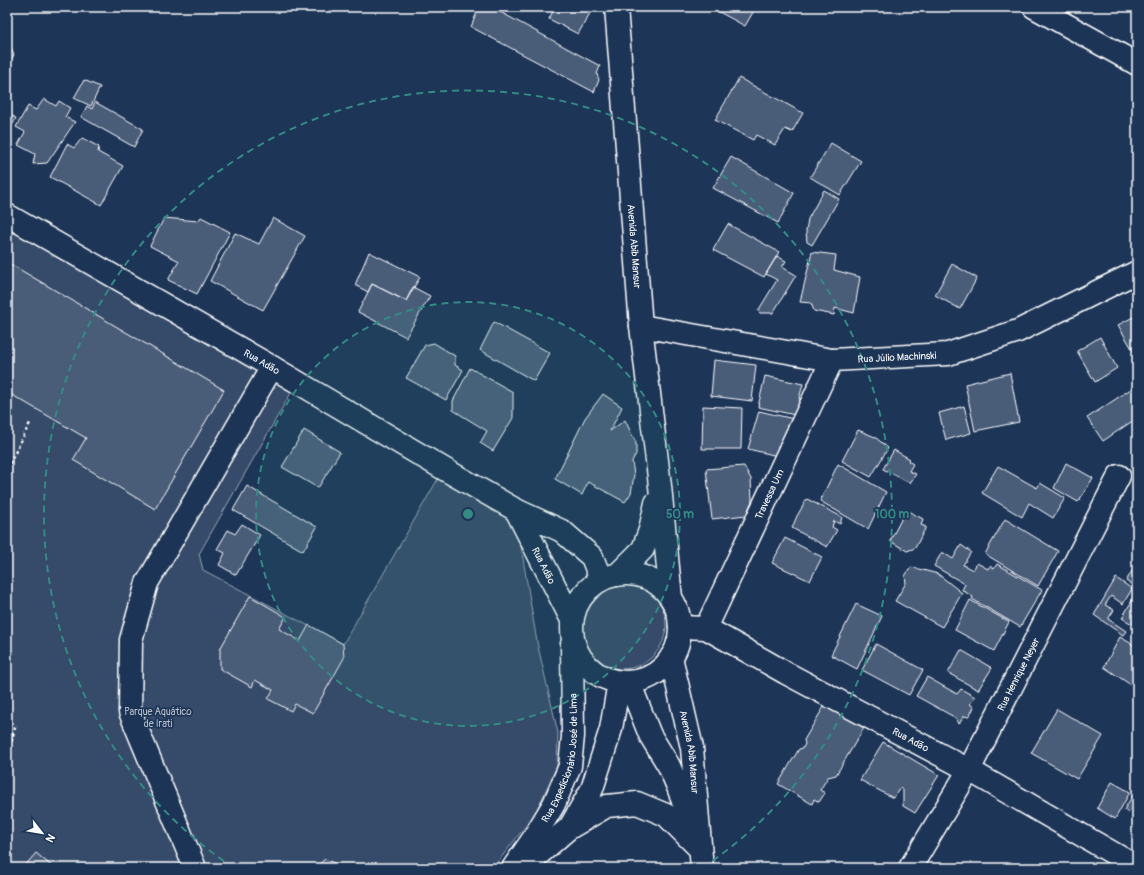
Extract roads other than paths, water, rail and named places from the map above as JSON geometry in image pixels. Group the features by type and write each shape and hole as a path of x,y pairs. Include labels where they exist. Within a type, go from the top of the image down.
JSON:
{"street":[{"name":"Avenida Abib Mansur","path":"616,7 641,326 660,486 670,598"},
{"path":"1034,7 1137,64"},
{"name":"Rua Adão","path":"7,215 272,367 516,510 562,531 592,557 609,578"},
{"name":"Rua Júlio Machinski","path":"641,326 832,360 948,354 1018,331 1137,272"},
{"name":"Travessa Um","path":"706,628 832,360"},
{"path":"195,868 130,712 131,640 147,583 272,367"},
{"name":"Rua Henrique Neyer","path":"910,868 969,770 1119,476"},
{"name":"Avenida Abib Mansur","path":"609,578 643,549 650,530 660,486"},
{"name":"Rua Adão","path":"516,510 572,628"},
{"path":"632,574 647,578 660,586 670,598 677,612 680,627 678,642 671,657 661,669 647,678 624,682 610,681 594,672 583,663 576,650 572,628 578,604 587,590 609,578 632,574"},
{"name":"Rua Adão","path":"680,627 706,628 786,673 969,770 1137,867"},
{"name":"Rua Expedicionário José de Lima","path":"513,868 554,804 570,766 573,736 572,628"},
{"name":"Avenida Abib Mansur","path":"671,657 692,748 700,858"},
{"name":"Avenida Abib Mansur","path":"624,682 650,735 669,766 678,787 700,858"},
{"path":"570,827 592,789 624,682"},
{"path":"523,868 570,827 606,806 638,803 666,815 700,858"}],"park label":[{"name":"Parque Aquático de Irati","path":"158,716"}]}
